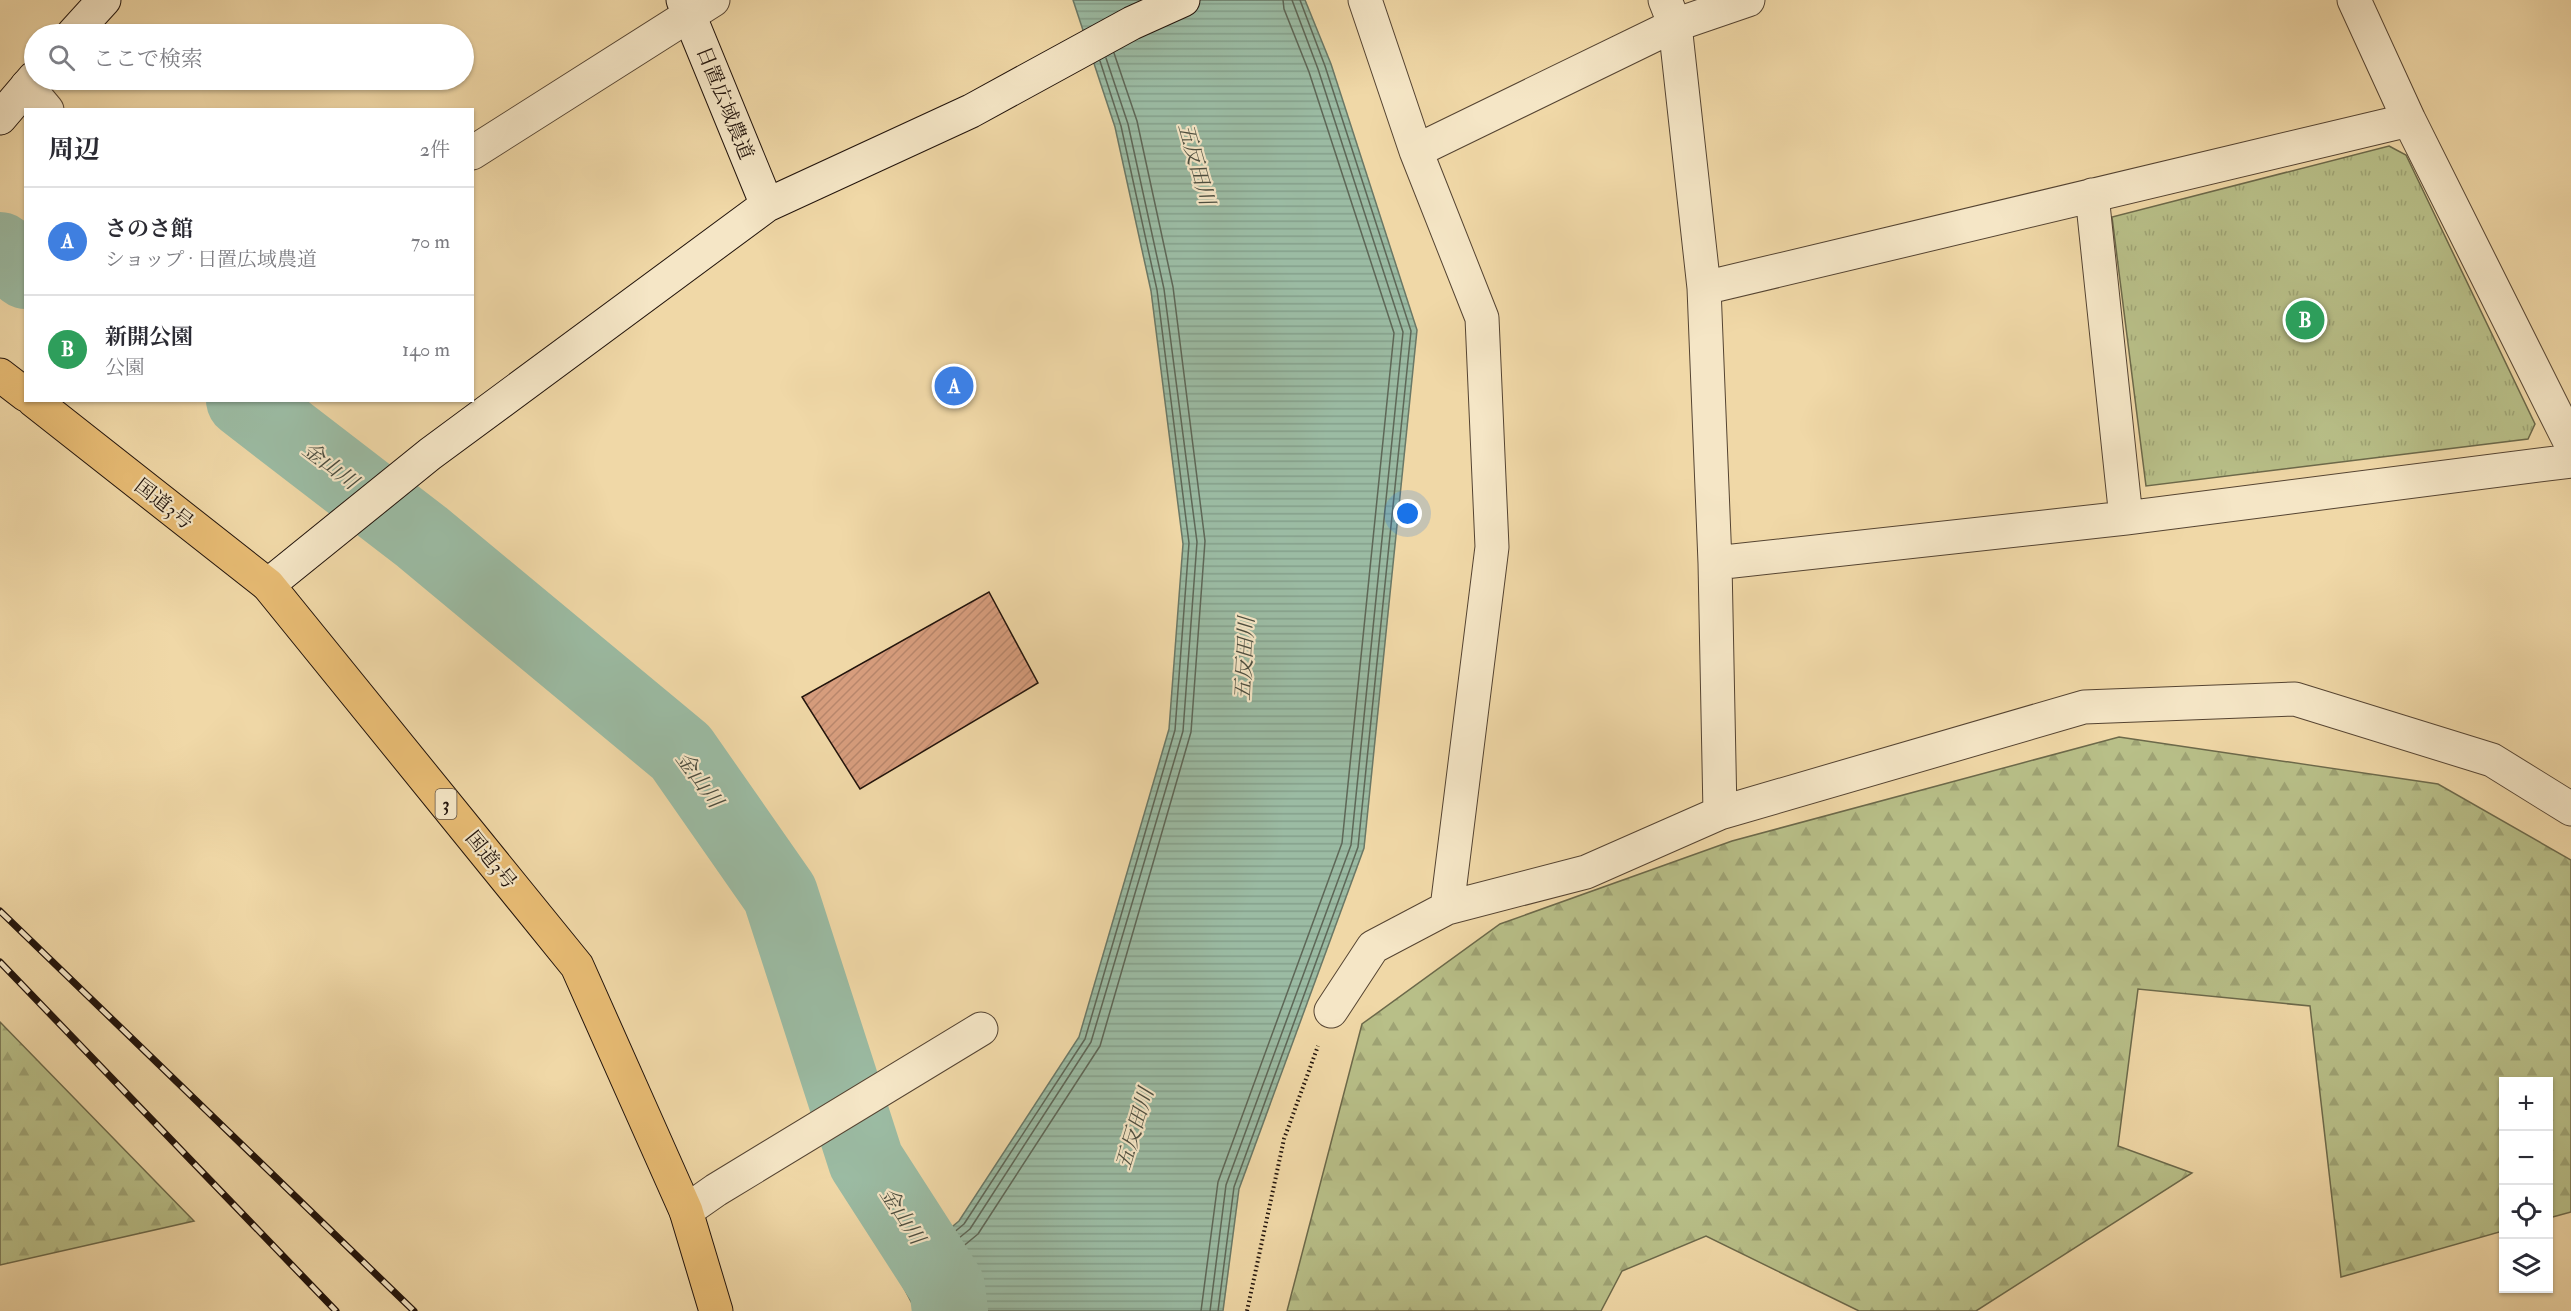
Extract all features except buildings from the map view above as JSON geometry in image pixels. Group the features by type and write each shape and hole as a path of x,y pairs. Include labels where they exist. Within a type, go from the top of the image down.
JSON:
{"highway":[{"path":"0,375 24,393"},
{"name":"国道3号","path":"36,402 268,585 577,966 686,1210 716,1311"}],"street":[{"path":"82,24 104,0"},
{"path":"268,585 430,454 767,206 971,111 1132,23 1183,0"},
{"path":"1365,0 1416,151 1482,318 1492,547 1447,908"},
{"path":"1416,151 1670,12 1748,0"},
{"path":"2354,0 2409,120 2571,444"},
{"path":"474,152 695,5"},
{"name":"日置広域農道","path":"695,5 767,206"},
{"path":"1670,12 1704,288 1715,563 1720,813"},
{"path":"1704,288 2409,120"},
{"path":"2092,195 2126,518"},
{"path":"1715,563 2126,518 2571,460"},
{"path":"1331,1011 1373,946 1447,908 1586,872 1720,813 2084,707 2295,699 2492,760 2571,809"},
{"path":"686,1210 925,1061 981,1029"}],"path":[{"path":"1248,1311 1284,1139 1331,1011"}],"green space":[{"path":"2389,146 2406,155 2535,424 2528,439 2146,486 2112,217"},
{"path":"2119,737 2438,784 2571,860 2571,1212 2553,1217 2553,1077 2499,1077 2499,1232 2341,1277 2310,1006 2138,989 2118,1146 2192,1173 1976,1311 1859,1311 1706,1236 1622,1271 1601,1311 1287,1311 1362,1024 1500,924 1732,841"},
{"path":"0,1022 194,1221 0,1265"}],"water":[{"name":"五反田川","path":"1073,0 1305,0 1331,64 1417,330 1364,848 1239,1189 1223,1311 916,1311 896,1273 959,1221 1079,1037 1169,729 1183,544 1151,291 1115,127"}],"waterway":[{"name":"金山川","path":"0,250 24,269"},
{"name":"金山川","path":"247,402 422,537 681,752 780,894 866,1161 947,1287 950,1311"}],"railway":[{"path":"0,911 414,1311"},
{"path":"0,962 336,1311"}],"place":[{"name":"新開公園","path":"2305,320"},
{"name":"さのさ館","path":"954,386"}]}
